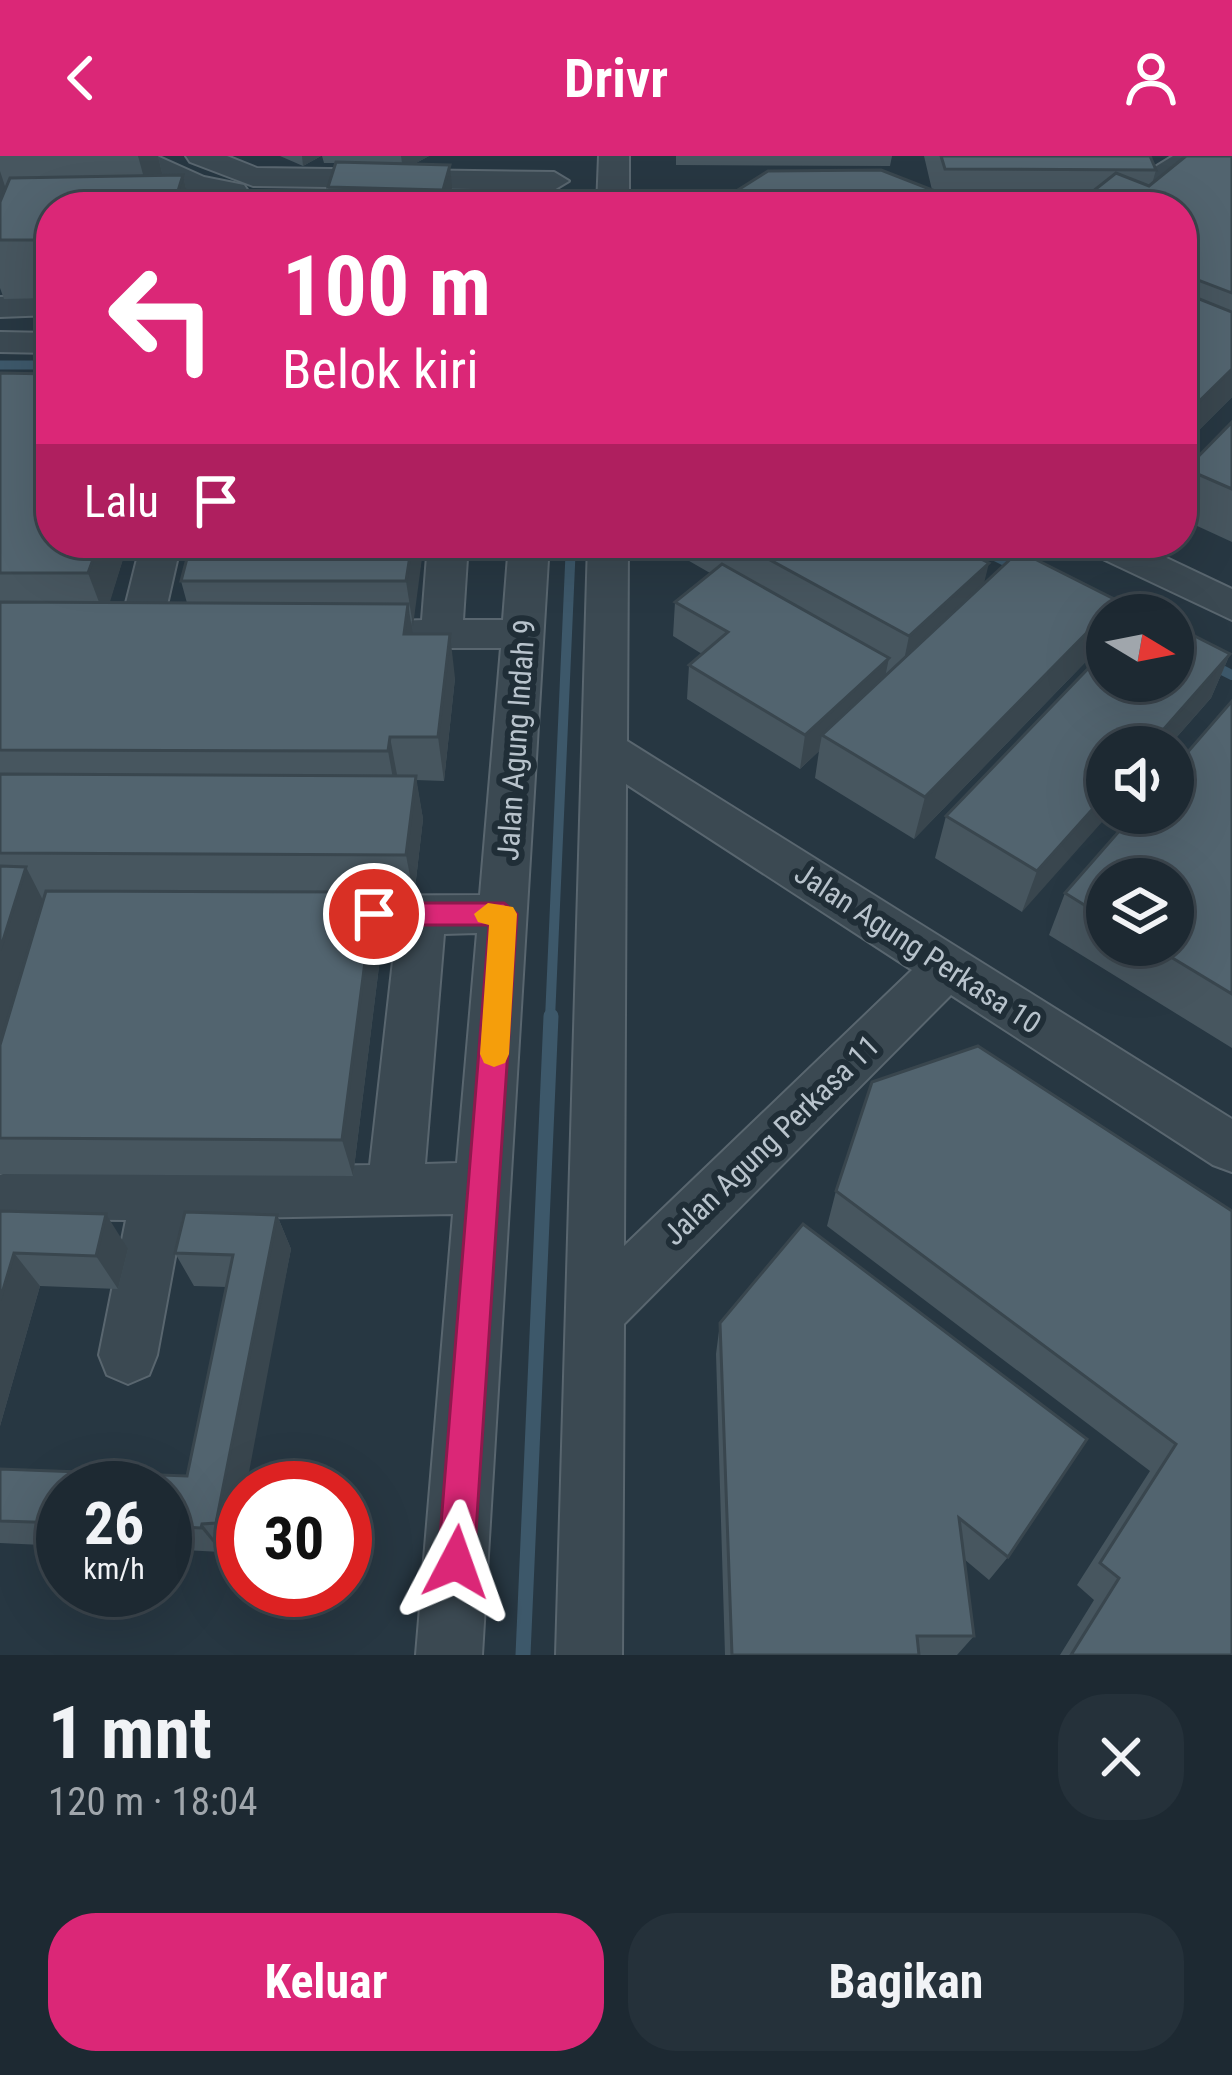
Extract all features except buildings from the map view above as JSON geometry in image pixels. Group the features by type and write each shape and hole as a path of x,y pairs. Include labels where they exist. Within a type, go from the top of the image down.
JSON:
{"street":[{"path":"133,156 196,185 250,192"},
{"path":"201,156 253,177 454,168 554,181"},
{"path":"613,192 614,156"},
{"path":"1135,192 1194,156"},
{"path":"1215,156 1232,164"},
{"path":"0,307 36,306"},
{"path":"0,342 36,343"},
{"path":"140,632 157,558"},
{"path":"441,633 447,558"},
{"name":"Jalan Agung Indah 9","path":"449,1655 528,558"},
{"path":"590,1655 608,558"},
{"path":"1133,558 1232,606"},
{"path":"93,632 220,634"},
{"path":"309,634 523,634"},
{"name":"Jalan Agung Perkasa 10","path":"604,748 1232,1148"},
{"path":"395,1190 422,914"},
{"path":"278,915 504,914"},
{"name":"Jalan Agung Perkasa 11","path":"595,1312 947,967"},
{"path":"9,1197 485,1188"},
{"path":"128,1355 159,1194"}],"waterway":[{"path":"0,365 36,365"},
{"path":"550,1019 570,558"},
{"path":"999,558 1021,569"},
{"path":"1212,665 1232,675"},
{"path":"523,1655 551,1016"}],"slow traffic":[{"path":"488,914 504,914 494,1054"}],"route":[{"path":"374,914 504,914 456,1562"}]}
